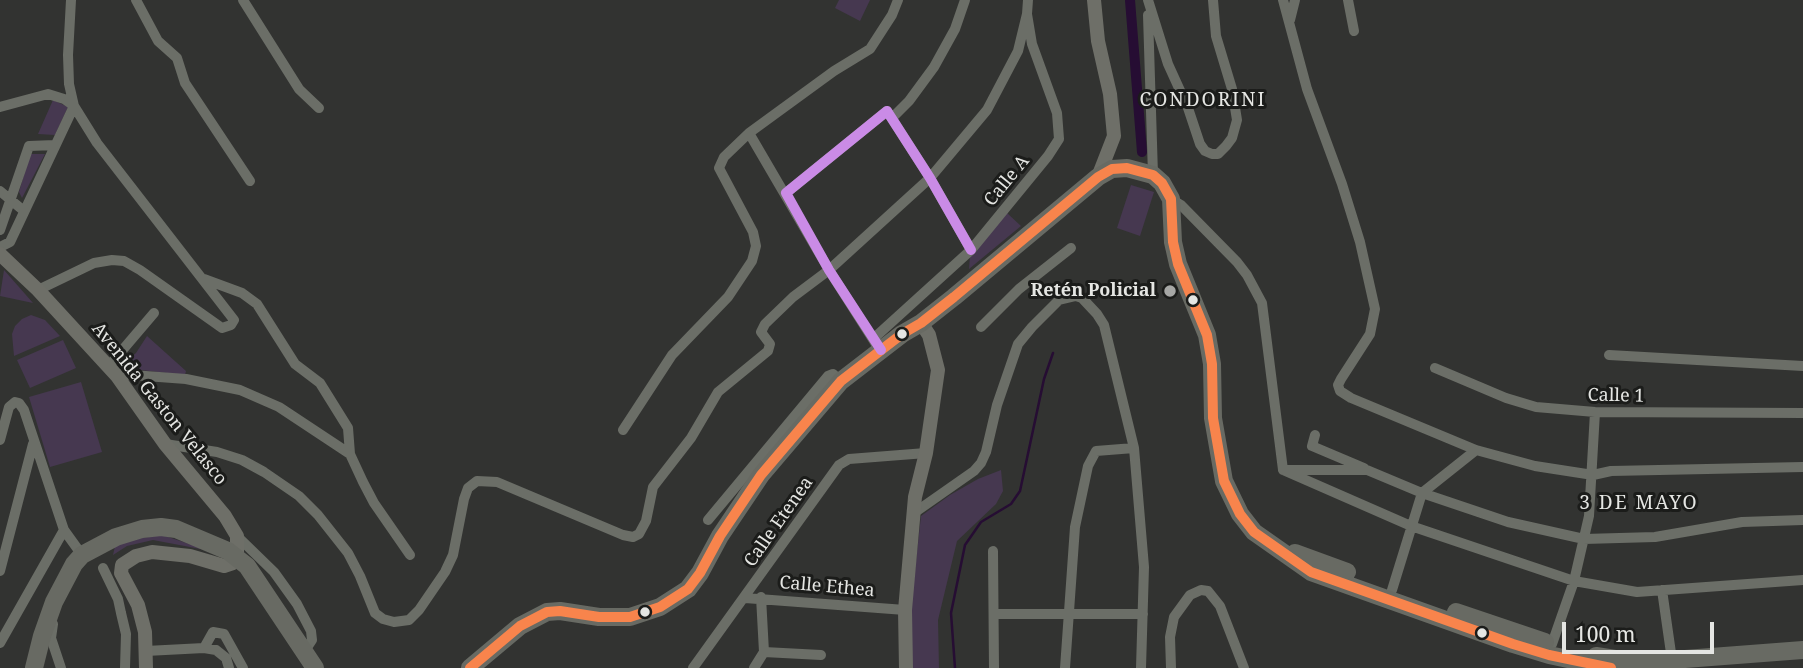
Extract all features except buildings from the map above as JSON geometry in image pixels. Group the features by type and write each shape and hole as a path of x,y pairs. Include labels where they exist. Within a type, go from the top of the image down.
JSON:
{"highway":[{"path":"471,668 520,626 547,612 630,617 660,607 688,589 761,475 841,381 877,345 921,324 1098,177 1112,169 1127,168 1150,174 1162,183 1171,199 1173,242 1178,264 1207,335 1212,364 1213,418 1224,481 1240,514 1254,532 1311,572 1390,594 1550,650 1611,668"},
{"path":"34,668 48,617 66,575 82,555 116,537 142,529 161,527 190,534 228,551 247,566 315,668"},
{"path":"1550,650 1672,664 1803,650"},
{"path":"1727,668 1803,661"}],"street":[{"path":"38,290 94,263 124,261 222,328 231,325 234,320 97,143 74,106 69,84 68,55 71,0"},
{"path":"136,0 158,41 177,58 185,83 250,181"},
{"path":"243,0 299,89 319,108"},
{"path":"623,430 672,355 728,298 752,261 756,246 753,232 719,167 724,157 749,134 834,71 870,49 892,15 898,0"},
{"path":"891,118 909,102 934,67 956,29 965,0"},
{"name":"Calle A","path":"877,345 971,250 1059,139 1057,113 1032,44 1027,14 1028,0"},
{"path":"1094,0 1098,41 1114,123 1114,136 1098,177"},
{"path":"1148,0 1167,64 1188,108 1200,144 1205,151 1217,154 1232,138 1237,120 1232,89 1216,36 1213,0"},
{"path":"1148,0 1150,174"},
{"path":"1283,0 1307,89 1360,242 1375,309 1370,334 1341,379 1340,391 1476,450 1535,466 1593,475 1611,471 1803,467"},
{"path":"1290,21 1295,0"},
{"path":"1348,0 1354,31"},
{"path":"164,444 218,452 242,460 299,496 348,553 375,613 383,619 401,623 409,620 419,610 445,572 453,555 464,499 468,488 477,481 497,482 623,536 633,537 639,534 646,521 653,487 691,438 718,392 768,351 770,345 761,332 765,324 930,178 987,110 1018,51 1027,14"},
{"path":"0,107 48,94 64,99 74,106"},
{"path":"0,247 10,242 74,106"},
{"path":"786,193 887,111 930,178 971,250"},
{"path":"749,134 829,270 877,345"},
{"path":"0,230 29,146 55,145"},
{"path":"0,191 24,211"},
{"path":"1171,199 1181,205 1237,262 1262,303 1283,470"},
{"path":"981,327 1019,289 1071,248"},
{"name":"Avenida Gaston Velasco","path":"0,254 38,290 112,372 164,444 225,516 237,536"},
{"path":"204,279 242,293 257,304 295,364 320,383 342,417 350,436 351,454 374,503 410,555"},
{"path":"914,513 974,471 981,463 1018,344 1051,306 1066,297 1082,298 1097,314 1106,334 1134,448 1144,567 1141,668"},
{"path":"154,313 112,372 186,379 240,390 279,407 351,454"},
{"path":"906,668 905,610 915,498 926,453 938,370 929,335 921,324"},
{"path":"1609,355 1803,366"},
{"name":"Calle 1","path":"1435,368 1506,398 1536,407 1595,412 1803,412"},
{"path":"708,520 828,376 833,374 841,381"},
{"path":"0,440 9,407 15,402 22,406 64,530 82,555"},
{"path":"1550,650 1574,581 1584,539 1593,475 1595,412"},
{"path":"1315,435 1312,446 1422,493 1508,522 1584,539 1655,537 1742,522 1803,520"},
{"path":"0,571 33,444"},
{"path":"1065,668 1075,527 1092,456 1102,450 1134,448"},
{"path":"1390,594 1422,493 1476,450"},
{"name":"Calle Etenea","path":"693,668 839,465 849,459 926,453"},
{"path":"1283,470 1367,470"},
{"path":"1283,470 1411,526 1574,581 1627,590 1662,590 1803,580"},
{"path":"0,643 64,530"},
{"path":"146,668 145,632 121,570 128,560 152,552 190,556 224,566 233,563 237,558 237,536"},
{"path":"237,536 274,572 297,604 311,631 312,640 302,650"},
{"path":"993,551 994,668"},
{"path":"103,568 118,599 126,634 125,668"},
{"path":"1171,668 1170,637 1174,617 1191,595 1201,590 1208,592 1220,606 1244,668"},
{"path":"1662,590 1672,664"},
{"path":"121,613 133,596"},
{"path":"757,666 764,652 761,597"},
{"name":"Calle Ethea","path":"745,598 761,597 905,610"},
{"path":"995,614 1143,614"},
{"path":"48,617 54,619 51,638 61,668"},
{"path":"204,648 212,632 224,634 243,668"},
{"path":"146,651 204,648 216,650 226,658 229,668"},
{"path":"764,652 821,655"}],"shaded area":[{"path":"839,0 870,0 860,21 835,8"},
{"path":"53,100 68,107 55,135 38,134"},
{"path":"30,154 45,154 22,198 19,192"},
{"path":"1131,185 1154,192 1140,236 1117,228"},
{"path":"1007,213 1021,226 969,269 970,256"},
{"path":"4,270 33,303 0,296"},
{"path":"31,315 45,320 60,336 14,356 12,334 15,326"},
{"path":"147,336 186,371 185,375 125,366 125,362 136,353"},
{"path":"63,340 76,368 30,388 17,360"},
{"path":"81,382 102,452 50,467 29,397"},
{"path":"1001,470 1003,491 996,504 957,541 938,620 939,668 910,668 910,616 921,516 950,495"},
{"path":"162,535 211,551 153,540 127,546 113,555 115,546 135,539"}],"waterway":[{"path":"1130,0 1142,152"},
{"path":"955,668 951,613 965,545 981,522 1011,504 1020,491 1044,379 1053,353"}],"transit line":[{"path":"881,350 829,270 786,193 887,111 930,178 971,250"},
{"path":"470,668 520,626 547,612 630,617 660,607 688,589 761,475 841,381 954,297 1098,177 1112,169 1127,168 1153,175 1162,183 1171,199 1173,242 1178,264 1207,335 1212,364 1213,418 1224,481 1240,514 1254,532 1311,572 1513,644 1549,655 1611,668"}],"place":[{"name":"Retén Policial","path":"1170,291"}],"district":[{"name":"CONDORINI","path":"1203,101"},
{"name":"3 DE MAYO","path":"1639,504"}]}
